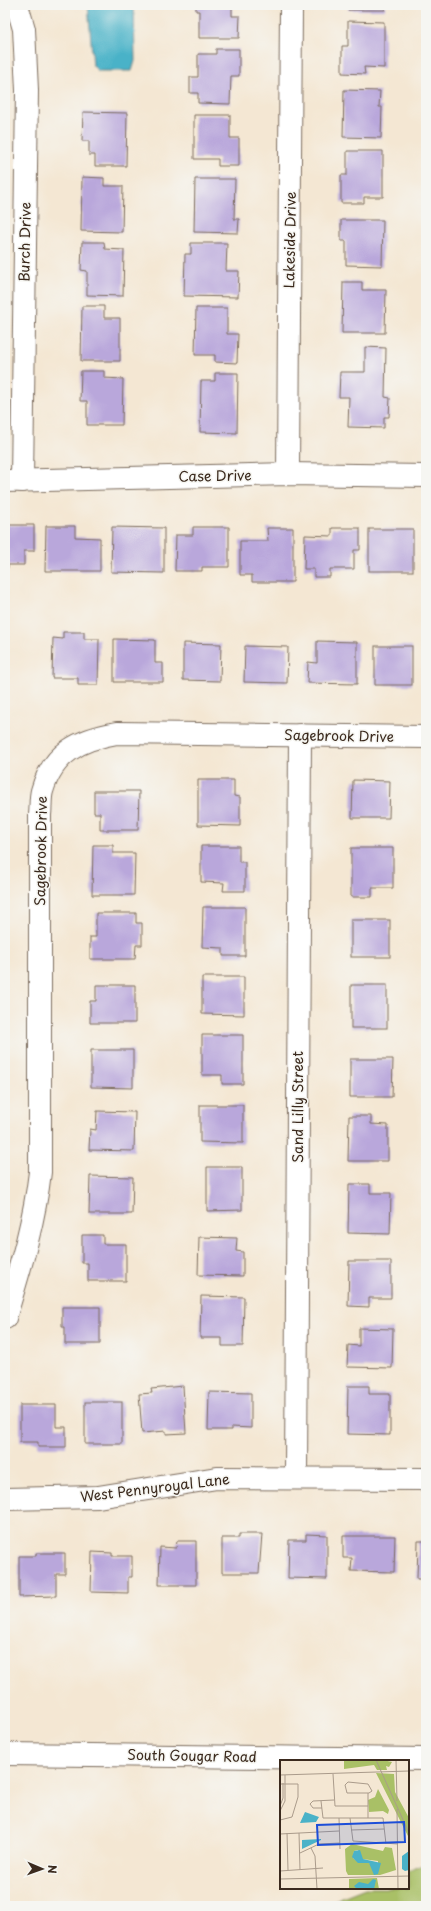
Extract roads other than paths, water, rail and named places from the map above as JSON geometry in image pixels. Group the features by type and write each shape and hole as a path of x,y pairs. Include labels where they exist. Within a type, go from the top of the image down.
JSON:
{"street":[{"name":"Burch Drive","path":"14,481 27,90 24,29 17,5"},
{"name":"Lakeside Drive","path":"288,474 291,5"},
{"name":"Case Drive","path":"14,481 288,474 426,476"},
{"name":"Sagebrook Drive","path":"5,1318 28,1244 36,1207 40,1172 40,815 42,791 50,772 62,756 78,743 97,736 117,733 426,737"},
{"name":"Sand Lilly Street","path":"296,1478 300,735"},
{"name":"West Pennyroyal Lane","path":"5,1499 98,1497 217,1478 426,1479"},
{"name":"South Gougar Road","path":"5,1754 426,1759"}],"water":[{"path":"88,5 134,5 135,61 132,71 98,71 93,66"}]}
